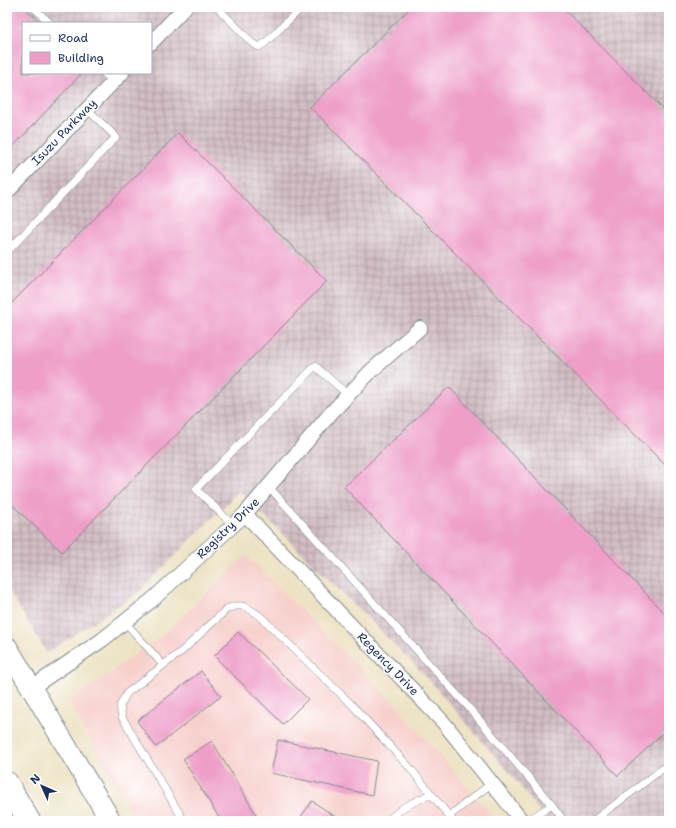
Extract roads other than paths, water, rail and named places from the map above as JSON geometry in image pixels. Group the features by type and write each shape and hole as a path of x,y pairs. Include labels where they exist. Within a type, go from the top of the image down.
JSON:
{"highway":[{"path":"7,783 29,821"}],"main road":[{"path":"7,647 111,821"}],"street":[{"path":"152,42 185,7"},
{"name":"Isuzu Parkway","path":"7,192 87,109 113,76"},
{"name":"Registry Drive","path":"32,688 102,640 152,600 245,514 331,413 371,371 420,328"},
{"name":"Regency Drive","path":"245,514 444,723 522,821"}],"lane":[{"path":"33,7 49,22"},
{"path":"217,7 252,43 259,47 302,7"},
{"path":"663,7 669,13"},
{"path":"7,252 116,137 87,109"},
{"path":"233,525 196,489 315,366 348,395"},
{"path":"269,487 470,709 564,821"},
{"path":"184,821 122,717 120,706 127,693 182,651 227,609 236,605 247,607 259,615 350,704 411,768 451,819 492,783"},
{"path":"125,622 163,665"},
{"path":"593,821 669,764"},
{"path":"387,821 404,807 431,794"},
{"path":"527,821 552,805"}]}
